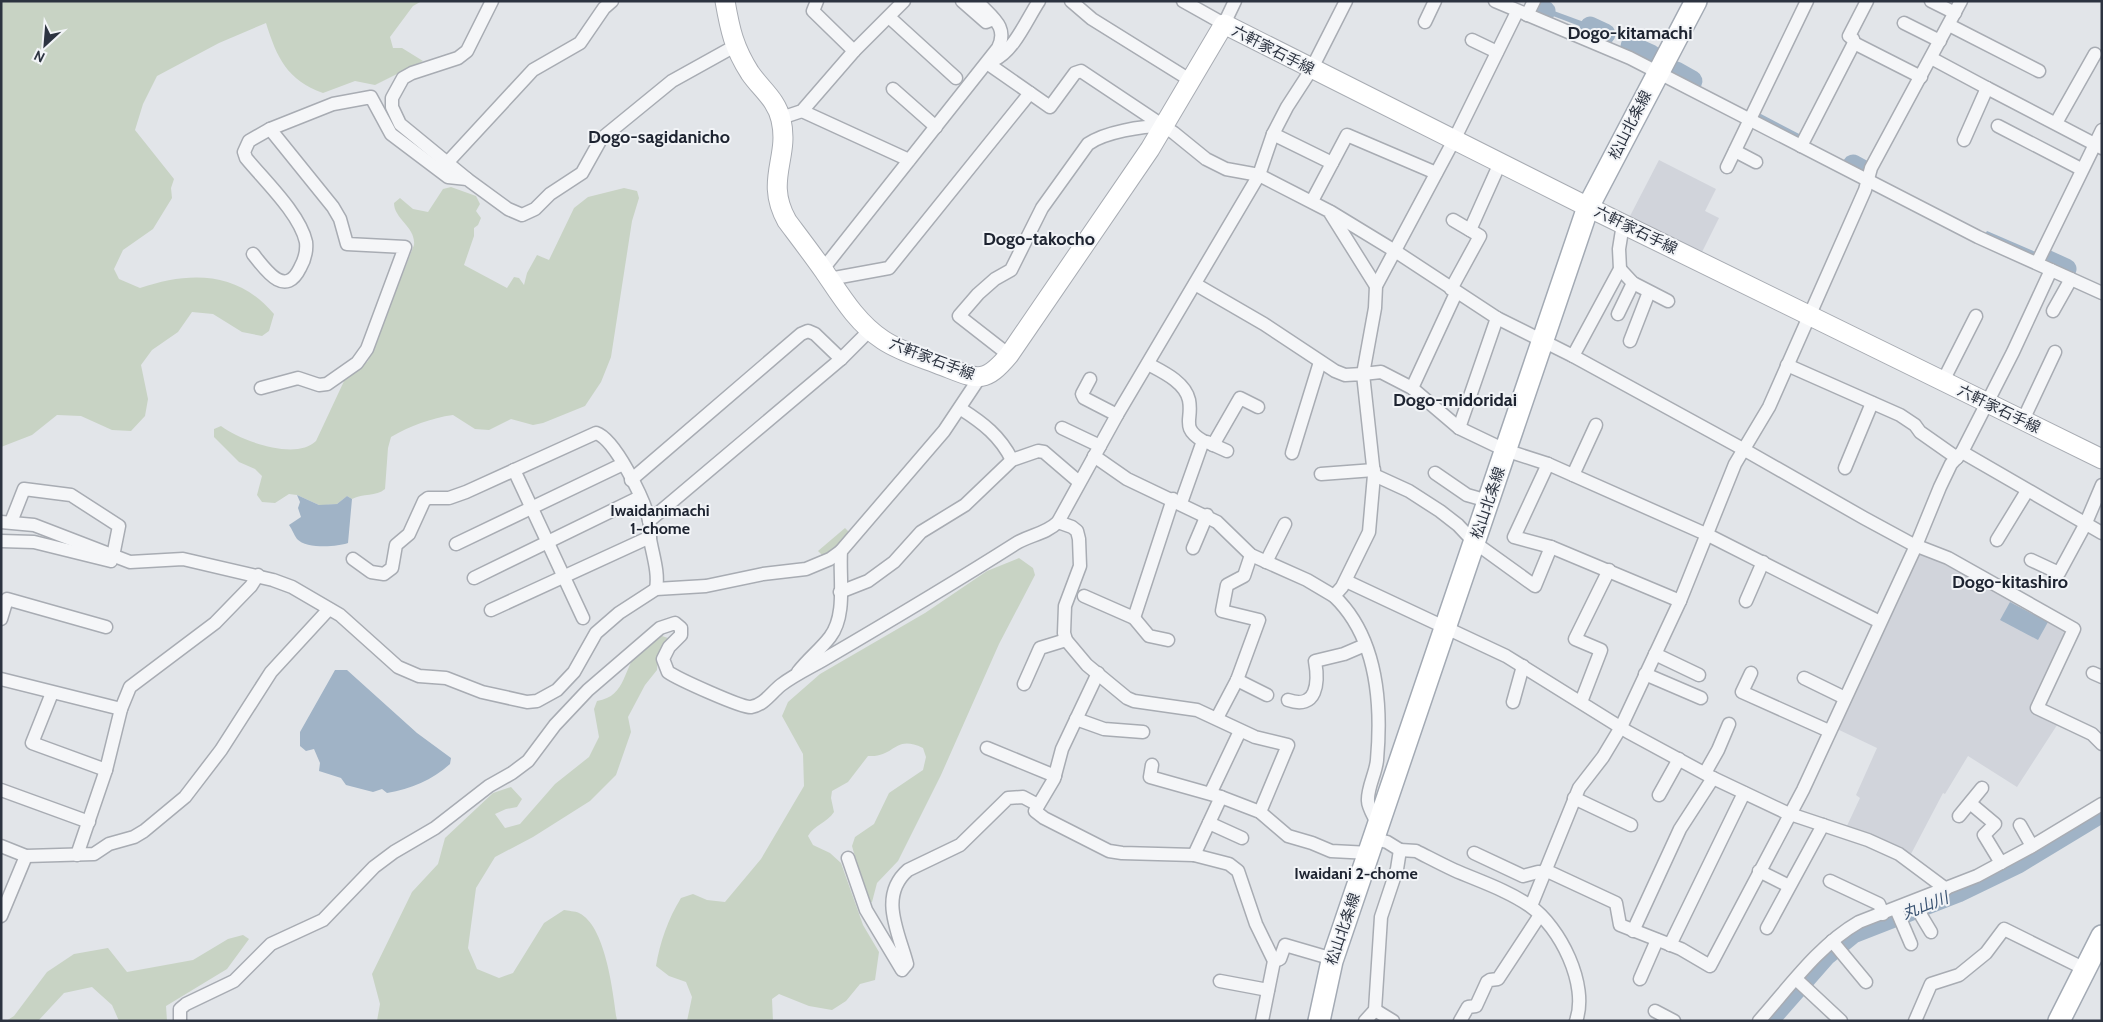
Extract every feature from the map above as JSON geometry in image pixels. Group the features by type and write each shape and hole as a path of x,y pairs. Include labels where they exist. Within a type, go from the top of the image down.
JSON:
{"main road":[{"name":"六軒家石手線","path":"726,1 734,46 752,75 770,96 781,118 783,141 776,179 779,202 787,221 848,307 870,330 896,347 967,375 980,377 995,371 1009,355 1150,149 1224,24 1311,70 2102,459"},
{"name":"松山北条線","path":"1319,1021 1333,959 1588,207 1696,1"},
{"path":"2059,1021 2102,936"}],"street":[{"path":"492,1 467,51 452,61 412,73 403,78 392,98 394,116 400,124 467,179 508,209 522,215 535,210 550,194 582,173 601,139 672,81 734,46"},
{"path":"447,163 533,70 580,43 604,8 612,1"},
{"path":"817,1 813,11 854,51"},
{"path":"781,118 802,111 854,51 904,1"},
{"path":"962,1 986,22 994,20"},
{"path":"826,274 909,160 987,63 1002,40 1001,27 977,1"},
{"path":"987,63 1000,57 1007,49 1039,1"},
{"path":"1071,1 1092,19 1190,80"},
{"path":"1183,1 1224,24 1235,1"},
{"path":"180,1021 180,1009 186,1004 234,981 271,944 323,920 374,867 435,828 489,786 512,774 528,761 555,725 588,690 660,628 675,623 681,628 682,634 669,647 663,659 668,672 695,687 707,689 743,706 760,704 795,676 943,590 1021,540 1052,529 1058,522 1117,416 1259,175 1273,134 1287,107 1311,70 1346,1"},
{"path":"1425,22 1435,1"},
{"path":"1495,1 1522,14 1591,40 1658,72 1978,237 2102,293"},
{"path":"1334,596 1346,581 1369,532 1374,472 1363,374 1375,308 1376,286 1454,140 1497,52 1522,14 1534,1"},
{"path":"1727,167 1808,1"},
{"path":"1801,146 1854,43 1854,38 1850,36 1867,1"},
{"path":"1931,1 1955,13"},
{"path":"1460,1021 1468,1007 1476,1006 1487,982 1498,979 1535,911 1544,871 1574,798 1582,783 1603,757 1621,727 1680,601 1743,449 1769,407 1788,365 1872,168 1961,1"},
{"path":"889,17 956,78"},
{"path":"1904,23 1940,41"},
{"path":"1949,25 2039,70"},
{"path":"1472,40 1497,52"},
{"path":"1854,43 1921,77"},
{"path":"2056,123 2095,54"},
{"path":"1932,58 2098,146"},
{"path":"987,63 1050,107 1075,73 1081,71 1163,126 1206,159 1226,169 1259,175 1312,201 1395,251 1497,318 1573,356 1864,518 1979,575 2008,594 2074,629 2037,708 2092,734 2102,744"},
{"path":"1964,140 1987,88"},
{"path":"893,89 936,126"},
{"path":"826,274 889,268 1030,93"},
{"path":"253,254 271,276 285,282 292,280 298,273 305,255 306,242 296,219 246,158 244,152 249,141 270,129 333,104 370,97 391,134 448,177 467,179"},
{"path":"802,111 909,160"},
{"path":"1009,355 959,316 978,294 995,279 1011,270 1042,208 1088,144 1097,138 1145,126 1163,126"},
{"path":"1998,126 2081,169"},
{"path":"261,388 298,378 319,384 327,384 358,363 367,349 405,247 347,244 340,219 333,207 270,129"},
{"path":"2037,263 2081,169 2098,146 2102,130"},
{"path":"1273,134 1332,163"},
{"path":"1312,201 1347,135 1436,173"},
{"path":"1735,151 1756,162"},
{"path":"1470,230 1500,163"},
{"path":"1329,211 1376,286"},
{"path":"1412,388 1480,236 1453,220"},
{"path":"1573,356 1620,270 1619,249 1623,224"},
{"path":"1620,270 1633,284 1668,301"},
{"path":"1474,853 1523,876 1544,871 1616,903 1620,925 1698,957 1710,966 1791,814 1916,545 1940,487 1951,464 1960,455 2013,352 2051,270"},
{"path":"2053,312 2070,279"},
{"path":"1195,284 1264,324 1320,362 1345,376 1381,372 1412,388 1459,428 1505,450 1573,474 1708,535 1880,622"},
{"path":"1618,314 1633,284"},
{"path":"1630,341 1649,292"},
{"path":"1943,381 1976,316"},
{"path":"1459,428 1497,318"},
{"path":"650,521 841,359 870,330"},
{"path":"631,480 801,334 808,331 815,334 841,359"},
{"path":"2023,420 2055,352"},
{"path":"1292,453 1320,362"},
{"path":"1148,364 1166,374 1182,387 1189,400 1188,423 1195,436 1227,452"},
{"path":"1788,365 1906,418 1920,432 2026,491 2029,490 2102,533"},
{"path":"116,557 120,526 71,495 24,489 6,522 34,525 116,557 136,563 166,558 183,559 258,575 292,588 348,620 398,667 419,676 446,678 482,692 526,702 537,702 557,690 567,681 596,633 626,608 656,589 706,586 763,574 806,569 830,560 841,552 944,431 961,409 980,377"},
{"path":"1090,380 1082,394 1084,398 1117,416"},
{"path":"1134,618 1177,501 1208,443 1240,398 1258,408"},
{"path":"1845,468 1872,403"},
{"path":"961,409 984,423 1004,444 1012,460"},
{"path":"1573,474 1596,425"},
{"path":"1062,428 1097,451 1127,479 1207,515 1218,522 1251,555 1307,580 1334,596 1351,614 1365,645 1375,678 1378,749 1368,801 1374,840"},
{"path":"353,560 371,572 384,574 392,568 396,545 409,534 424,501 428,498 449,498 596,433 604,436 623,464 650,521 650,538 658,580 656,589"},
{"path":"840,592 868,581 894,562 921,532 965,504 1012,460 1038,451 1044,452 1079,482"},
{"path":"456,544 623,464"},
{"path":"1548,464 1514,536 1551,547 1680,601"},
{"path":"514,470 583,618"},
{"path":"1321,474 1374,472 1440,511 1458,525 1474,542 1535,586 1551,547"},
{"path":"1435,473 1467,495 1488,501"},
{"path":"2031,560 2059,573 2086,522 2102,485"},
{"path":"1997,540 2026,491"},
{"path":"474,578 640,497"},
{"path":"1193,548 1207,515"},
{"path":"1058,522 1077,531 1079,539 1080,566 1065,606 1064,633 1066,640 1087,665 1121,694 1134,701 1197,710 1255,738 1288,745 1260,812"},
{"path":"1266,562 1285,524"},
{"path":"491,610 650,538"},
{"path":"1,541 34,542 105,560 116,557"},
{"path":"795,676 810,657 831,636 836,624 840,592 841,552"},
{"path":"1217,718 1237,680 1258,620 1222,611 1227,584 1244,576 1251,555"},
{"path":"1746,601 1762,562"},
{"path":"1581,702 1601,650 1575,639 1609,570"},
{"path":"76,855 106,770 121,709 135,681 163,663 215,623 251,586 258,575"},
{"path":"1346,581 1446,626 1523,666 1621,727 1709,776 1791,814 1868,840 1898,854 1946,889"},
{"path":"1084,596 1134,618 1149,636 1168,640"},
{"path":"1,620 4,599 106,627"},
{"path":"1,846 26,856 94,854 109,844 134,837 185,798 221,750 271,672 329,608"},
{"path":"1024,684 1040,648 1066,640"},
{"path":"1288,700 1300,704 1306,703 1311,698 1317,680 1315,661 1344,654 1365,645"},
{"path":"1655,654 1700,675"},
{"path":"1513,702 1523,666"},
{"path":"1098,673 1062,749 1049,791 1035,811 1109,851 1122,853 1194,854 1229,864 1238,871 1256,924 1274,961 1262,1021"},
{"path":"1751,673 1742,692 1829,731"},
{"path":"1645,674 1701,698"},
{"path":"1804,678 1845,698"},
{"path":"1,679 121,709"},
{"path":"1237,680 1267,694"},
{"path":"52,693 32,743 106,770"},
{"path":"1076,719 1104,729 1143,732"},
{"path":"1634,931 1680,829 1709,776 1729,724"},
{"path":"1194,854 1209,823 1216,794 1240,730"},
{"path":"987,748 1055,776"},
{"path":"1659,795 1679,759"},
{"path":"1152,765 1150,777 1216,794 1260,812 1288,836 1331,851 1374,840 1386,842 1400,850 1416,851 1504,891 1535,911 1556,936 1570,961 1577,980 1580,1008 1576,1021"},
{"path":"1958,816 1982,788"},
{"path":"1,790 89,822"},
{"path":"1670,945 1744,792"},
{"path":"848,858 866,910 902,970 907,964 890,902 892,891 902,875 908,870 960,845 1008,798 1023,797 1038,806"},
{"path":"1574,798 1631,825"},
{"path":"1970,803 1995,824 1984,835 2001,864"},
{"path":"1759,1021 1796,979 1860,922 1883,914 1898,914 1918,906 1946,889 2001,864 2102,804"},
{"path":"1209,823 1242,838"},
{"path":"1766,928 1823,825"},
{"path":"2020,825 2032,846"},
{"path":"1365,1021 1375,1010 1380,917 1397,869 1400,850"},
{"path":"1,916 26,856"},
{"path":"1760,871 1789,886"},
{"path":"1830,881 1879,904 1883,914"},
{"path":"1918,906 1931,932"},
{"path":"1898,914 1911,944"},
{"path":"1915,1021 1931,984 1959,975 1986,953 2004,929 2085,969"},
{"path":"1640,979 1657,940"},
{"path":"1835,944 1866,982"},
{"path":"1274,961 1280,959 1286,945 1333,959"},
{"path":"1796,979 1841,1021"},
{"path":"1220,981 1268,990"},
{"path":"1375,1010 1393,1021"},
{"path":"1655,1011 1674,1021"}],"shaded area":[{"path":"1659,160 1716,189 1705,211 1719,218 1702,252 1629,218"},
{"path":"1919,551 1976,579 2071,633 2034,708 2059,722 2017,787 1968,756 1945,794 1943,793 1911,854 1846,828 1860,798 1856,795 1877,748 1835,728"}],"green space":[{"path":"1,1 422,1 413,6 390,37 393,48 402,48 423,61 375,85 355,81 323,93 300,82 279,57 266,23 219,43 157,76 143,104 135,130 174,179 171,188 172,198 153,229 123,250 114,269 119,279 140,288 159,282 195,277 229,282 245,289 274,314 269,331 262,336 242,332 213,314 192,312 178,332 152,350 141,365 148,399 145,416 131,431 112,430 81,416 57,415 32,435 1,447"},
{"path":"451,187 476,196 480,204 476,211 481,218 478,225 474,228 474,236 464,265 507,288 514,277 519,278 524,285 527,273 537,255 549,260 574,208 588,197 624,188 637,191 639,198 632,221 611,357 601,382 585,406 543,423 533,425 511,419 489,430 475,429 453,415 429,420 398,433 391,437 388,448 385,489 378,493 352,499 347,496 337,504 325,505 319,505 297,495 289,494 275,503 262,502 257,495 262,476 255,469 239,462 214,437 214,429 221,426 255,443 282,449 307,447 316,441 345,379 368,361 414,245 412,233 397,214 394,203 400,198 413,209 428,212 443,189"},
{"path":"845,528 850,533 845,542 825,558 818,551"},
{"path":"1019,558 1033,568 1035,575 999,644 941,775 898,861 877,883 872,902 868,903 852,846 855,837 874,824 889,793 923,770 926,757 923,748 913,744 906,744 900,745 884,754 868,756 848,782 832,791 831,798 834,812 808,836 813,845 830,853 841,863 863,925 879,952 875,980 860,984 846,1001 832,1010 809,1006 779,994 772,999 773,1021 687,1021 692,997 686,982 669,976 656,966 662,939 668,922 681,898 693,894 707,900 725,902 761,859 804,786 803,754 782,716 788,702 820,674 925,613 987,571"},
{"path":"662,636 668,638 658,655 657,670 645,685 628,717 631,732 616,775 590,801 533,837 495,857 476,888 468,948 477,969 499,978 513,973 544,923 564,910 579,913 588,920 596,931 602,946 607,961 617,1021 377,1021 380,1004 372,974 412,892 438,864 445,838 493,793 511,787 522,799 517,807 495,814 505,828 520,824 555,784 589,757 599,737 594,709 597,701 607,698 620,687 630,664 641,648"},
{"path":"243,935 249,939 227,969 166,1006 167,1021 119,1021 112,1005 92,987 64,993 38,1021 6,1021 14,1016 47,972 74,954 108,948 127,972 193,960 228,939"}],"water":[{"path":"1554,11 1584,22 1582,27 1553,16"},
{"path":"1759,113 1803,136 1800,141 1756,118"},
{"path":"1987,231 2038,253 2036,258 1984,236"},
{"path":"297,495 319,505 337,504 347,496 352,499 348,543 314,546 297,539 289,525 301,517 298,508 300,502"},
{"path":"2010,602 2048,622 2038,640 2000,620"},
{"path":"335,670 347,670 417,733 451,758 450,764 436,775 421,783 387,793 382,789 373,792 346,785 341,778 319,771 320,763 314,749 306,751 300,746 300,732"}],"waterway":[{"path":"1535,7 1545,11"},
{"path":"1590,27 1605,34"},
{"path":"1631,46 1651,55"},
{"path":"1676,72 1692,81"},
{"path":"1853,165 1864,171"},
{"path":"2044,259 2066,269"},
{"name":"丸山川","path":"1768,1021 1825,956 1853,933 1958,892 2018,863 2102,812"}],"district":[{"name":"Dogo-kitamachi","path":"1630,33"},
{"name":"Dogo-sagidanicho","path":"659,137"},
{"name":"Dogo-takocho","path":"1039,239"},
{"name":"Dogo-midoridai","path":"1455,400"},
{"name":"Iwaidanimachi 1-chome","path":"660,519"},
{"name":"Dogo-kitashiro","path":"2010,582"},
{"name":"Iwaidani 2-chome","path":"1356,873"}]}
